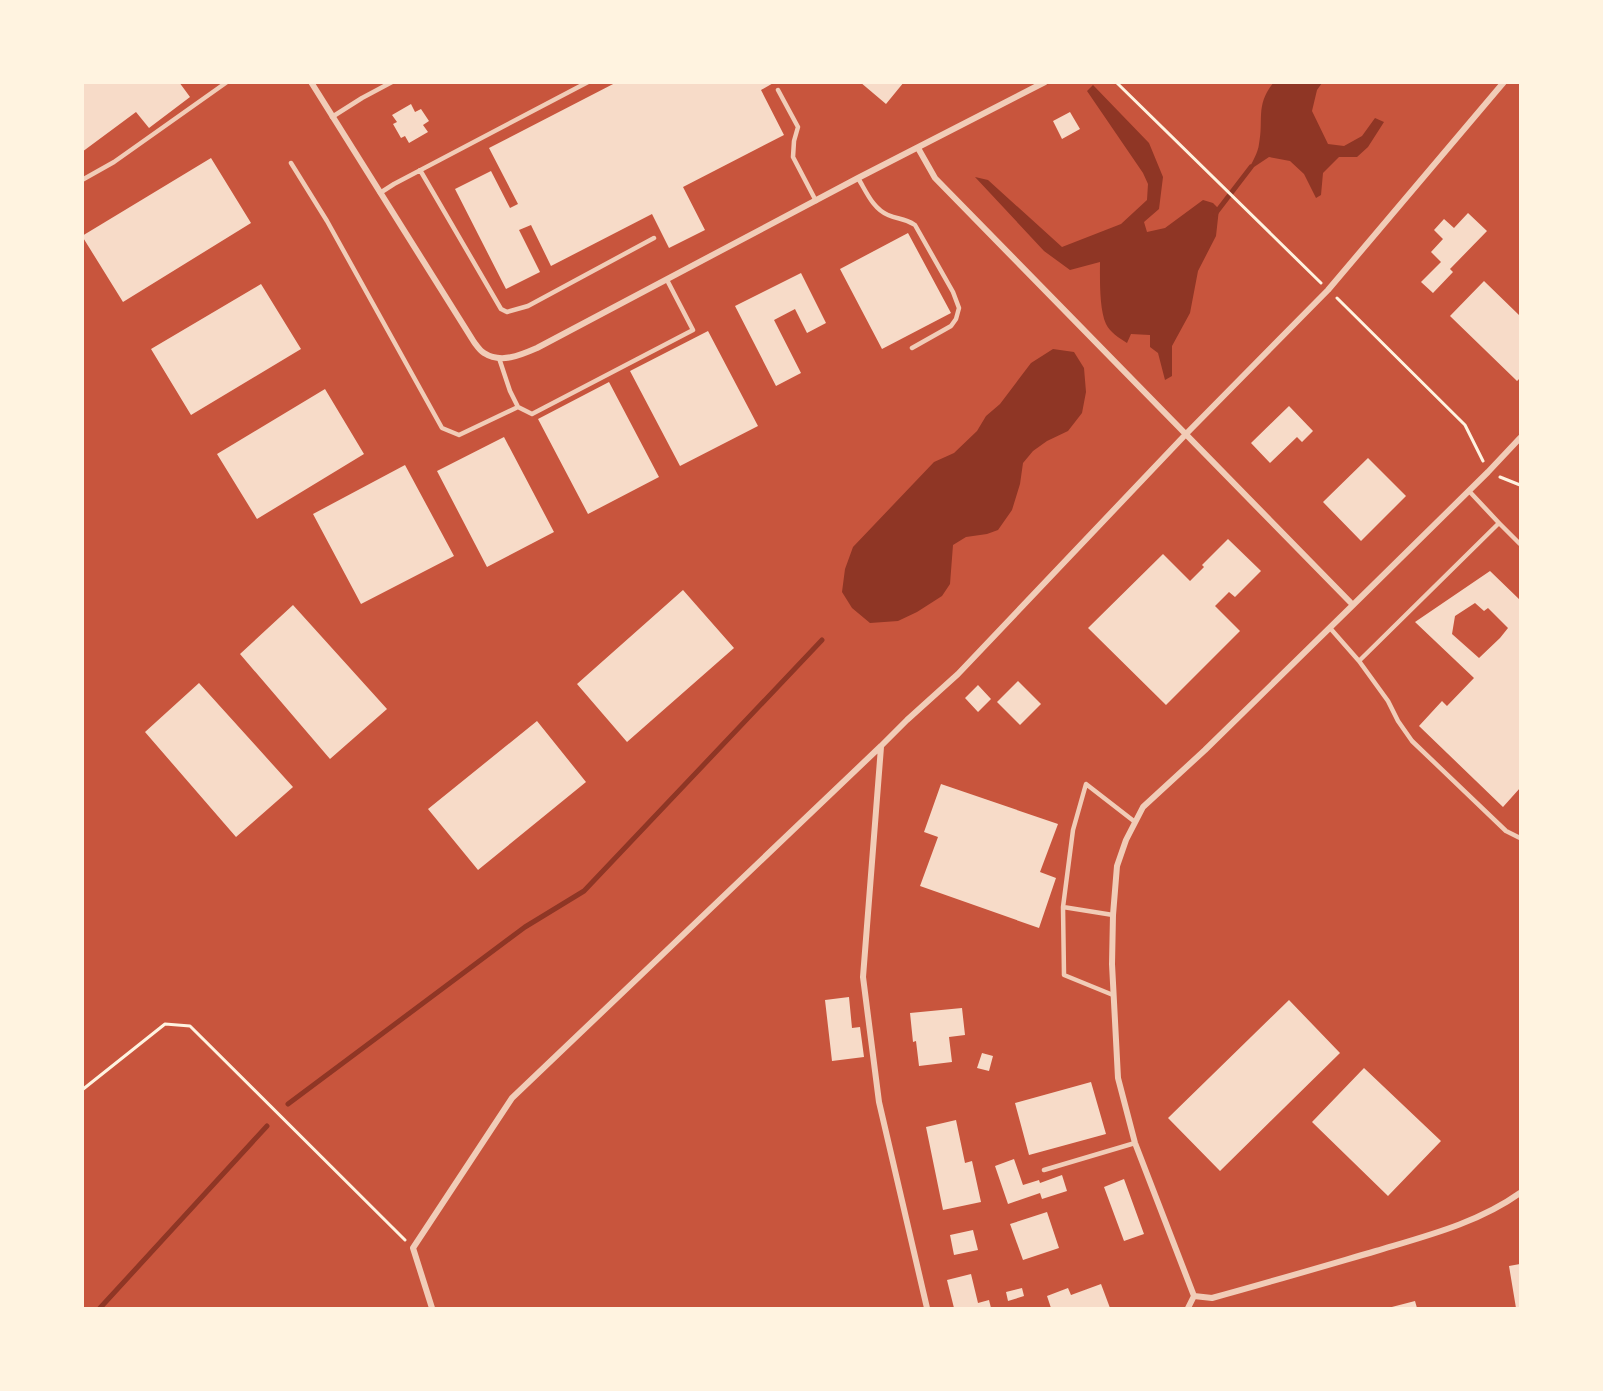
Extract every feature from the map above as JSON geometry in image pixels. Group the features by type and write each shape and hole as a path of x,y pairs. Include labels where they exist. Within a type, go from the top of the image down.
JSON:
{"street":[{"path":"311,82 474,342 485,354 499,358 517,356 537,348 1045,82"},
{"path":"432,1308 413,1248 512,1098 966,666 1186,434 1328,290 1504,82"},
{"path":"918,148 935,178 1353,605"},
{"path":"1188,1308 1194,1296 1135,1143 1118,1078 1113,995 1113,915 1117,866 1126,840 1143,807 1330,628 1521,438"},
{"path":"881,747 863,977 879,1102 927,1308"},
{"path":"1194,1296 1212,1298 1416,1239 1476,1219 1521,1193"}],"lane":[{"path":"82,180 114,162 227,82"},
{"path":"332,117 392,82"},
{"path":"380,193 588,82"},
{"path":"778,90 798,127 793,157 816,201"},
{"path":"291,163 327,221 442,428 459,435 518,407"},
{"path":"420,170 501,309 507,312 528,306 654,238"},
{"path":"858,178 877,209 888,216 905,218 915,225 953,292 959,308 951,326 912,348"},
{"path":"499,358 518,407 532,414 693,330 667,280"},
{"path":"1469,491 1521,544"},
{"path":"1359,661 1499,523"},
{"path":"1330,628 1359,661 1388,701 1412,741 1506,831 1521,838"},
{"path":"1113,995 1064,975 1063,907 1073,830 1086,784 1135,822"},
{"path":"1063,907 1113,915"},
{"path":"1044,1170 1135,1143"}],"path":[{"path":"1116,82 1465,424"},
{"path":"82,1090 165,1024 190,1026 413,1248"}],"shaded area":[{"path":"1274,82 1322,83 1317,90 1312,111 1328,144 1344,146 1362,136 1375,118 1384,122 1368,147 1357,157 1339,157 1323,173 1321,195 1316,198 1304,174 1290,161 1269,157 1248,171 1258,147 1264,98"},
{"path":"1093,85 1149,143 1163,177 1159,209 1144,222 1147,232 1165,228 1203,200 1213,203 1219,209 1216,236 1198,271 1190,313 1172,346 1172,376 1165,380 1158,353 1150,347 1150,335 1131,334 1127,343 1112,332 1106,324 1101,302 1100,262 1070,270 1044,251 975,177 988,180 1062,247 1121,224 1147,200 1148,184 1143,173 1087,91"},
{"path":"1053,349 1074,352 1084,368 1086,392 1082,413 1068,431 1047,441 1033,451 1023,463 1020,484 1012,510 998,530 966,537 953,545 950,584 942,596 898,621 870,623 852,608 842,592 845,569 853,547 934,462 954,453 977,431 986,416 1000,404 1031,363"}],"building":[{"path":"82,82 179,82 190,97 149,128 136,112 82,152"},
{"path":"617,82 775,82 761,90 784,135 683,187 705,230 669,248 652,214 551,266 531,225 519,230 540,272 506,289 455,189 491,171 510,208 518,204 489,148"},
{"path":"860,82 904,82 886,104"},
{"path":"411,104 415,112 421,109 429,121 423,125 428,132 409,143 405,136 401,138 393,124 397,122 392,115"},
{"path":"1070,112 1080,129 1062,139 1053,121"},
{"path":"211,158 251,223 123,302 82,236"},
{"path":"1468,213 1487,231 1450,269 1453,272 1433,293 1421,282 1441,262 1431,252 1443,239 1434,230 1444,219 1454,228"},
{"path":"908,233 951,313 882,349 840,269"},
{"path":"801,273 826,323 807,333 795,309 774,320 801,373 776,386 735,306"},
{"path":"1484,281 1520,316 1520,378 1517,381 1450,316"},
{"path":"261,284 301,349 191,415 151,349"},
{"path":"708,331 758,426 680,466 630,371"},
{"path":"609,382 659,477 588,514 538,419"},
{"path":"325,389 364,454 257,519 217,454"},
{"path":"1289,406 1313,431 1302,442 1297,437 1270,463 1251,443"},
{"path":"504,437 554,532 487,567 437,471"},
{"path":"1368,458 1406,496 1361,541 1323,502"},
{"path":"405,465 454,556 361,604 313,514"},
{"path":"1228,539 1261,571 1235,597 1229,592 1215,606 1240,631 1166,705 1088,628 1163,554 1190,581 1204,567 1202,565"},
{"path":"1490,571 1520,600 1520,788 1503,807 1419,726 1442,701 1447,706 1474,678 1415,622","holes":["1475,603 1484,611 1488,608 1508,628 1479,658 1452,634 1455,616"]},
{"path":"683,590 734,648 627,742 577,684"},
{"path":"293,605 387,709 330,759 240,654"},
{"path":"1018,681 1041,704 1020,725 997,702"},
{"path":"199,683 293,787 236,837 145,732"},
{"path":"978,685 991,699 978,712 965,698"},
{"path":"537,721 586,782 478,870 428,809"},
{"path":"941,784 1058,824 1040,872 1056,878 1039,928 920,886 938,837 924,832"},
{"path":"849,997 852,1028 860,1027 864,1057 832,1061 825,1000"},
{"path":"1289,1000 1340,1053 1220,1171 1168,1118"},
{"path":"962,1008 965,1035 949,1037 952,1062 919,1066 916,1041 913,1042 910,1013"},
{"path":"982,1053 993,1056 989,1071 977,1068"},
{"path":"1364,1068 1441,1141 1388,1196 1312,1122"},
{"path":"1091,1082 1106,1134 1029,1155 1015,1103"},
{"path":"956,1120 965,1163 972,1161 981,1202 943,1210 926,1127"},
{"path":"1014,1159 1023,1185 1039,1180 1040,1183 1062,1175 1067,1191 1042,1199 1040,1193 1008,1204 995,1166"},
{"path":"1124,1179 1144,1234 1124,1241 1104,1187"},
{"path":"1047,1212 1059,1248 1023,1260 1010,1224"},
{"path":"973,1230 978,1250 954,1255 950,1235"},
{"path":"1520,1264 1520,1308 1516,1308 1509,1266"},
{"path":"971,1274 978,1303 989,1300 991,1308 954,1308 947,1280"},
{"path":"1101,1284 1110,1308 1051,1308 1047,1296 1068,1288 1071,1295"},
{"path":"1022,1288 1024,1296 1008,1301 1006,1292"},
{"path":"1415,1301 1417,1308 1388,1308"}],"waterway":[{"path":"1215,214 1251,167"},
{"path":"288,1104 525,927 584,891 822,640"},
{"path":"100,1308 267,1126"}]}
